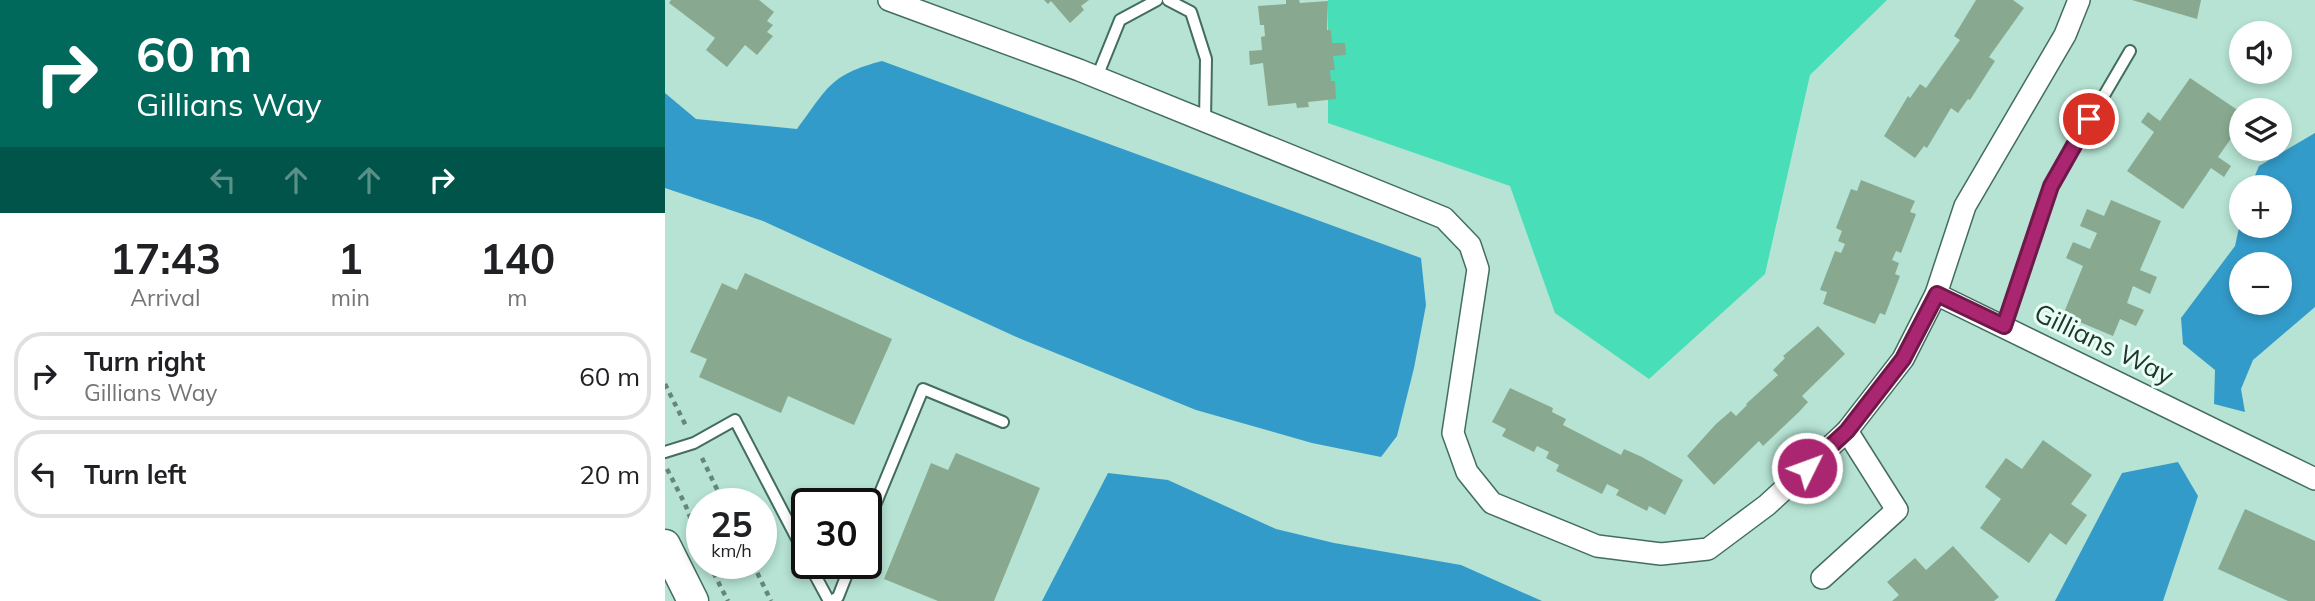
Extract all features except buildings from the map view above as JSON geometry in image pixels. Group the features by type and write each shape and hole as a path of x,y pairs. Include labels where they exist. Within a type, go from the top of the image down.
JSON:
{"main road":[{"path":"665,545 693,601"}],"street":[{"path":"888,0 1097,77 1444,218 1470,245 1478,269 1453,433 1467,472 1492,503 1597,546 1661,554 1708,549 1766,505 1847,431 1903,359 1937,294 1965,206 2065,35 2079,0"},
{"name":"Gillians Way","path":"1937,294 2315,479"},
{"path":"1822,578 1897,510 1847,431"}],"lane":[{"path":"1097,77 1120,20 1157,0"},
{"path":"1168,0 1191,12 1206,59 1205,121"},
{"path":"2004,326 2051,186 2130,51"},
{"path":"882,488 923,389 1003,422"},
{"path":"665,452 694,443 735,420 791,527"},
{"path":"818,579 830,601 838,597 846,579"}],"path":[{"path":"665,384 716,488"},
{"path":"665,465 686,507"},
{"path":"717,579 728,601"},
{"path":"760,579 771,601"}],"green space":[{"path":"1328,0 1887,0 1810,75 1765,274 1649,379 1555,313 1510,186 1328,123"}],"water":[{"path":"882,61 1421,258 1426,305 1397,436 1381,457 1312,443 1196,410 1021,339 763,221 665,188 665,93 696,119 797,129 831,85 851,72"},
{"path":"2315,133 2315,307 2253,360 2241,389 2245,412 2214,404 2215,370 2183,344 2181,318 2229,254 2229,315 2292,315 2292,252 2230,252 2237,238 2292,238 2292,175 2255,175 2259,166 2267,161 2292,161 2292,147"},
{"path":"2178,462 2198,496 2163,601 2055,601 2122,473"},
{"path":"1108,473 1168,480 1276,529 1334,543 1461,565 1542,601 1042,601"}],"route":[{"path":"1807,468 1847,431 1903,359 1937,294 2004,326 2051,186 2089,119"}]}
